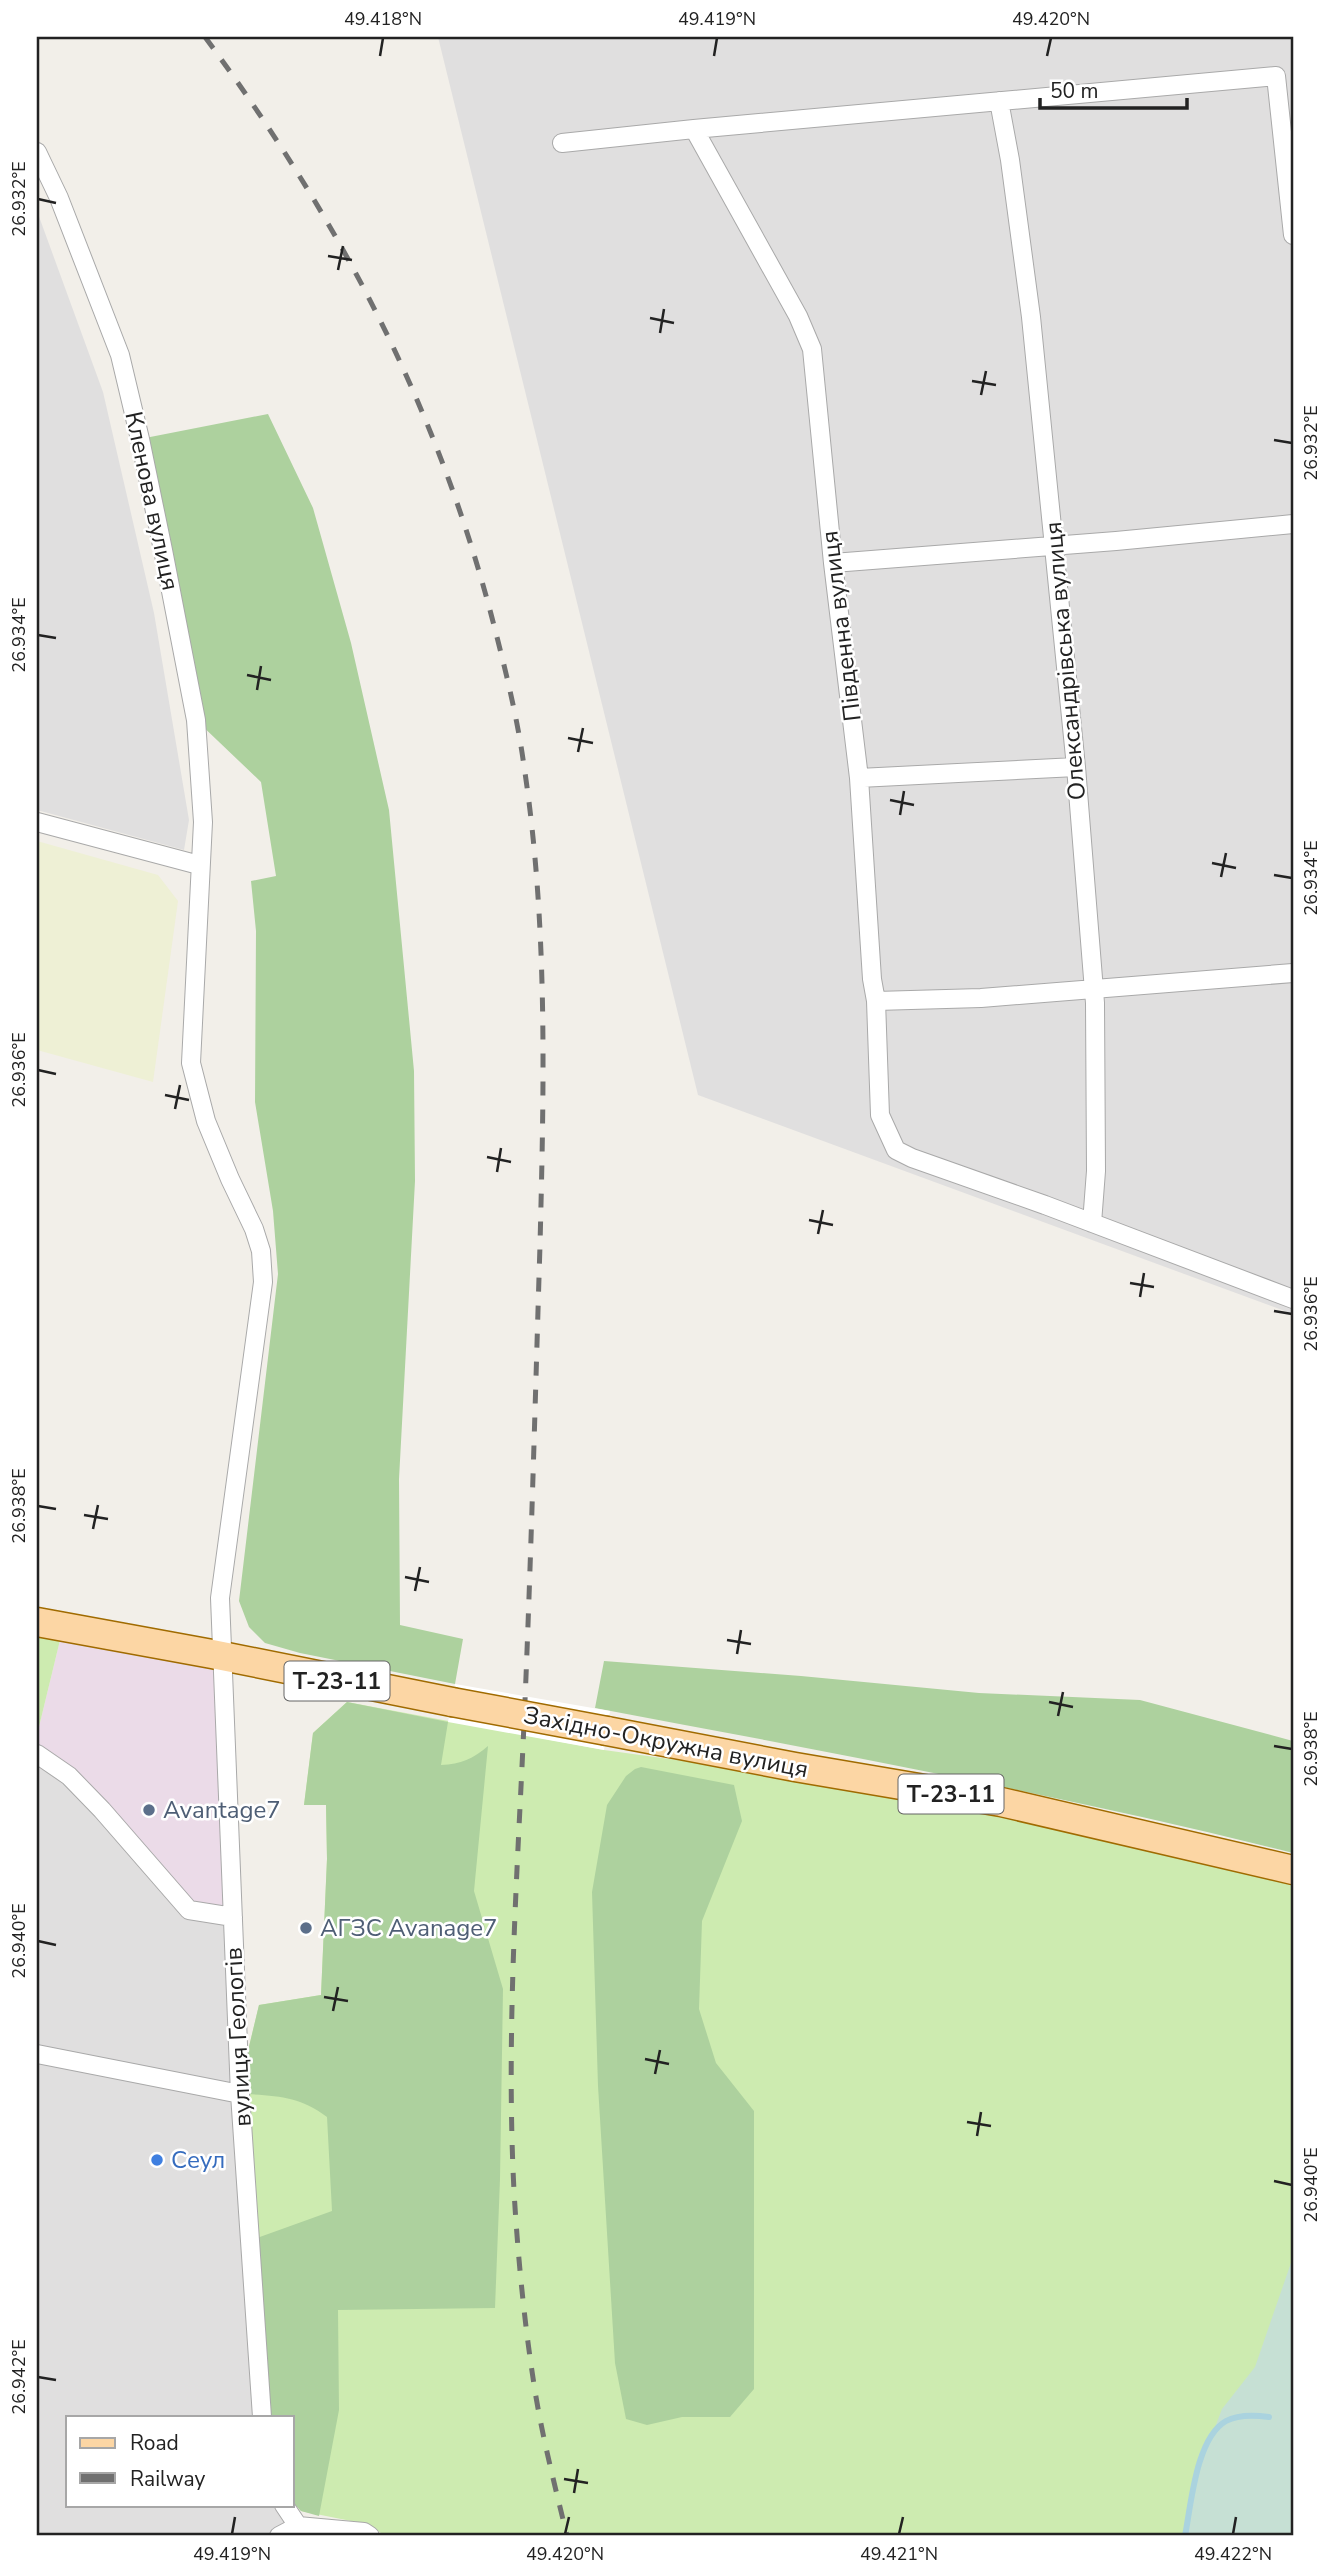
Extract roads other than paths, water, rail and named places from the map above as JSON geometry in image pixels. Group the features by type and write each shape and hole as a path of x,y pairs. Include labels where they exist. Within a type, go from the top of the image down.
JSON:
{"main road":[{"name":"Західно-Окружна вулиця","path":"37,1622 795,1767 1002,1802 1293,1870"}],"street":[{"path":"562,143 694,128 1276,76 1293,235"},
{"name":"Олександрівська вулиця","path":"999,101 1010,160 1031,317 1076,767 1096,1003 1097,1171 1092,1223"},
{"name":"Південна вулиця","path":"694,128 798,316 812,349 833,562 859,778 872,979 876,1001 880,1115 896,1150 1092,1223"},
{"name":"Кленова вулиця","path":"37,152 59,198 120,355 141,439 196,720 203,822 191,1063 206,1121 254,1229 261,1251 263,1282 220,1598 223,1656"},
{"path":"833,562 1054,546 1293,524"},
{"path":"859,778 1076,767"},
{"path":"37,822 199,865"},
{"path":"876,1001 981,998 1293,973"},
{"path":"1092,1223 1293,1299"},
{"name":"вулиця Геологів","path":"223,1656 240,2094 261,2416"},
{"path":"37,1754 69,1776 189,1910 233,1916"},
{"path":"37,2054 240,2094"},
{"path":"285,2506 298,2526"},
{"path":"279,2536 298,2526 366,2535"}],"waterway":[{"path":"1185,2536 1196,2473 1201,2457 1216,2430 1236,2417 1269,2417"}],"railway":[{"path":"205,37 253,104 338,241 410,384 441,458 468,535 505,671 524,766 532,825 541,945 543,1125 529,1604 513,1957 512,2133 514,2191 528,2346 543,2432 567,2536"}],"place":[{"name":"Avantage7","path":"149,1810"},
{"name":"АГЗС Avanage7","path":"306,1928"},
{"name":"Сеул","path":"157,2160"}]}
